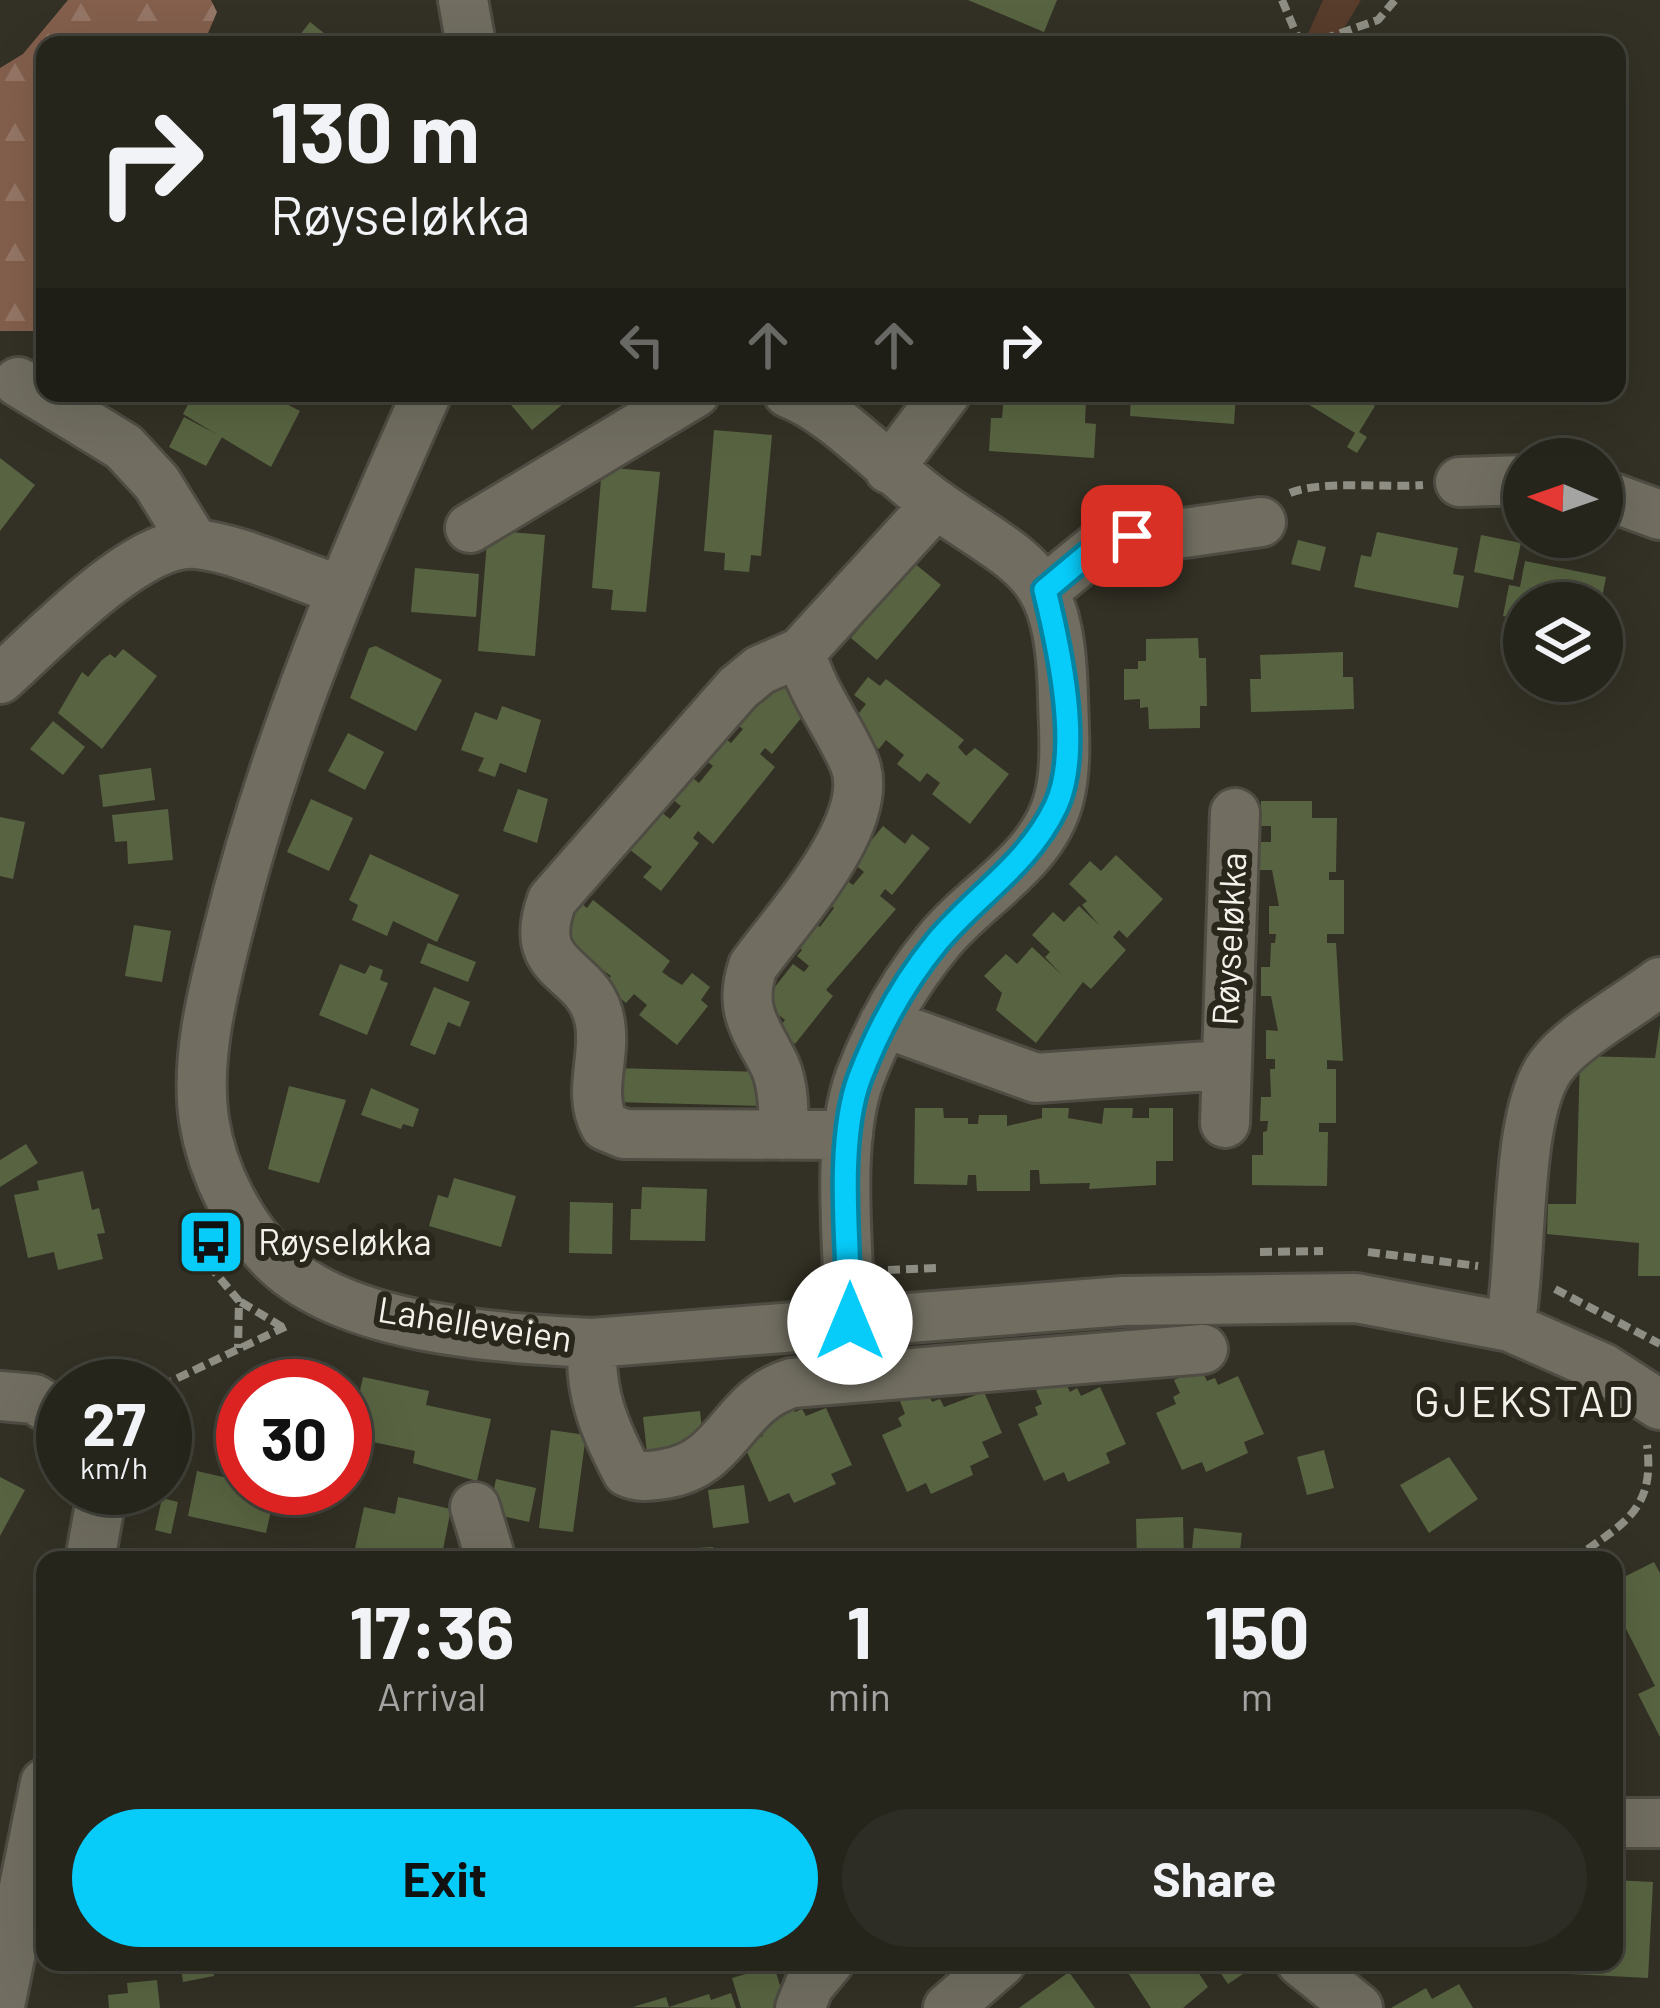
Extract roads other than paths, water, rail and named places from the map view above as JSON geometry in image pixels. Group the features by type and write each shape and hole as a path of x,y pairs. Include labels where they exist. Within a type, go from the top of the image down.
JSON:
{"street":[{"path":"464,0 470,36"},
{"path":"18,382 36,393"},
{"path":"51,402 124,447 157,483 194,543"},
{"name":"Lahelleveien","path":"423,402 338,589 249,844 210,1001 204,1117 217,1172 278,1263 321,1293 442,1327 592,1343 1124,1301 1356,1298 1510,1327 1603,1368 1656,1417"},
{"path":"470,528 679,402"},
{"path":"800,402 936,505 1023,559 1045,590 1063,660 1065,752 1058,802 1022,862 938,941 884,1023 858,1081 848,1135 850,1322"},
{"path":"889,469 939,402"},
{"path":"1460,482 1503,481"},
{"path":"1623,501 1660,514"},
{"path":"848,1135 624,1133 605,1126 595,1109 600,1023 592,999 545,948 542,928 552,900 738,688 760,670 801,652 936,505"},
{"path":"1045,590 1100,544 1261,522"},
{"path":"0,679 128,568 194,543 338,589"},
{"path":"783,1135 780,1080 748,1021 746,988 753,966 842,840 861,789 855,765 801,652"},
{"name":"Røyseløkka","path":"1225,1123 1235,813"},
{"path":"1510,1327 1520,1276 1529,1118 1540,1084 1553,1062 1660,982"},
{"name":"Røyseløkka","path":"884,1023 1036,1078 1224,1065"},
{"path":"592,1343 593,1393 627,1472 640,1477 702,1464 757,1399 792,1383 1203,1349"},
{"path":"0,1396 36,1400"},
{"path":"476,1508 488,1551"},
{"path":"92,1551 98,1515"},
{"path":"0,2006 13,1869 36,1807"},
{"path":"1623,1823 1660,1823"},
{"path":"800,2008 822,1971"},
{"path":"948,2008 991,1971"},
{"path":"1312,1971 1358,2008"}],"place":[{"name":"Røyseløkka","path":"211,1242"}],"district":[{"name":"GJEKSTAD","path":"1525,1402"}]}
